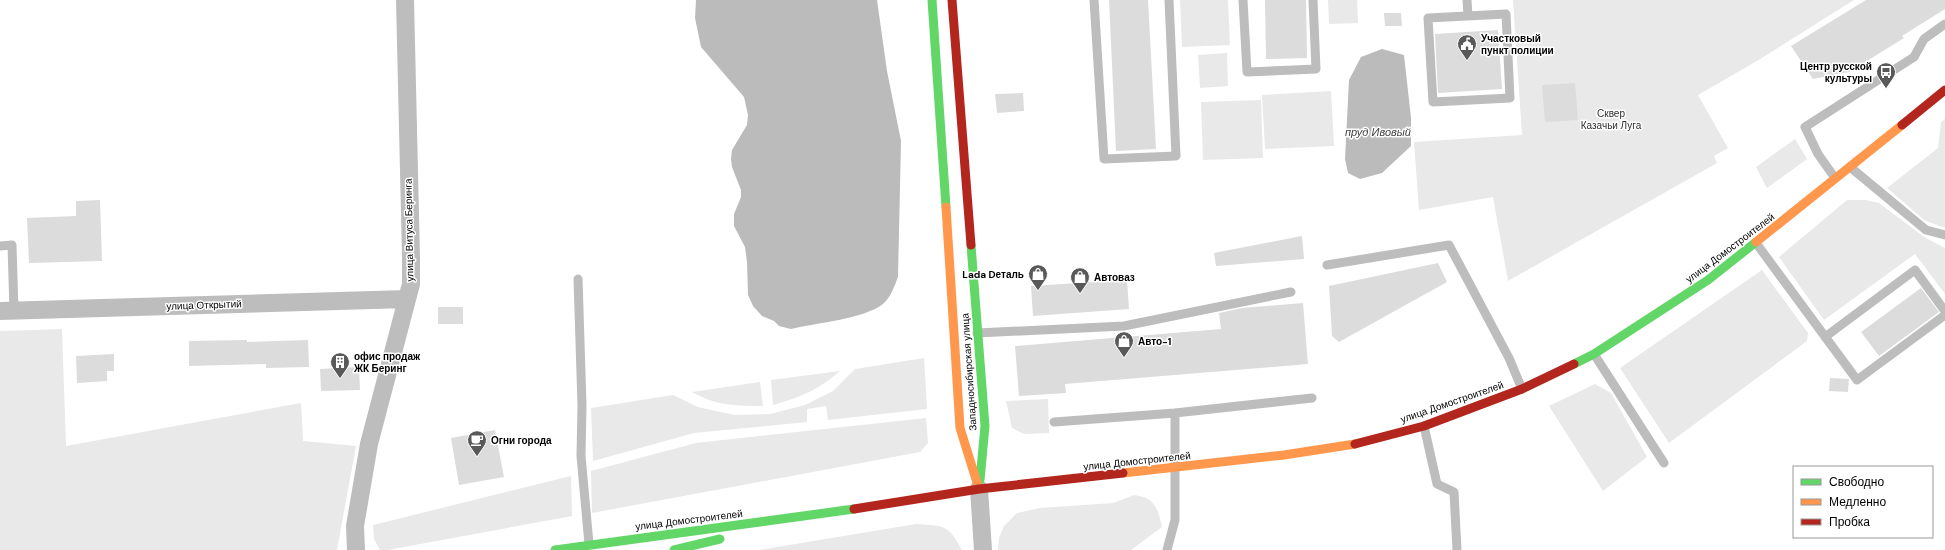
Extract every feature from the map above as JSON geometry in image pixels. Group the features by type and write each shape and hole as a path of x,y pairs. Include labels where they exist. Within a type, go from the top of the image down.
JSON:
{"main road":[{"name":"Западносибирская улица","path":"932,0 960,428 979,489"},
{"name":"Западносибирская улица","path":"952,0 985,426 979,489"},
{"name":"улица Домостроителей","path":"555,550 589,544 826,513 979,489 1176,468 1350,445 1424,426 1522,388 1594,354 1708,280 1836,179 1945,90"},
{"name":"улица Домостроителей","path":"674,550 826,513"}],"street":[{"name":"улица Витуса Беринга","path":"356,550 355,526 369,444 407,299 412,271 405,0"},
{"name":"улица Открытий","path":"7,311 407,299"},
{"path":"979,489 983,550"}],"lane":[{"path":"1094,0 1104,160 1176,156 1169,0"},
{"path":"1243,0 1247,72 1316,69 1313,0"},
{"path":"1467,0 1468,16"},
{"path":"1506,14 1510,98 1433,102 1428,18 1468,16 1506,14"},
{"path":"1836,179 1818,154 1805,127 1914,57 1924,39 1945,24"},
{"path":"1850,167 1926,230 1945,235"},
{"path":"1756,243 1857,380 1945,315"},
{"path":"0,246 12,245 7,311"},
{"path":"1328,265 1450,245 1509,358 1522,388"},
{"path":"1825,337 1914,270 1945,311"},
{"path":"578,279 582,405 581,456 589,544"},
{"path":"977,333 1124,326 1291,292"},
{"path":"1594,354 1664,463"},
{"path":"1054,422 1175,413 1312,398"},
{"path":"1168,549 1175,520 1175,413"},
{"path":"1424,426 1437,484 1454,492 1457,550"}],"green space":[{"path":"1180,0 1228,0 1230,45 1182,47"},
{"path":"1328,0 1357,0 1358,23 1329,24"},
{"name":"Сквер Казачьи Луга","path":"1513,0 1854,0 1757,61 1698,95 1728,148 1714,156 1717,163 1508,281 1493,197 1419,210 1414,142 1522,135"},
{"path":"1227,53 1228,86 1200,88 1198,55"},
{"path":"1331,91 1334,146 1265,149 1262,95"},
{"path":"1261,100 1263,158 1203,160 1201,102"},
{"path":"1945,119 1945,227 1942,227 1924,220 1887,188 1938,148 1941,122"},
{"path":"1795,139 1807,159 1767,188 1756,167"},
{"path":"1847,200 1866,200 1879,203 1924,237 1945,248 1945,294 1915,254 1824,320 1779,257"},
{"path":"1762,270 1808,333 1807,341 1669,443 1620,368"},
{"path":"62,329 66,446 301,403 303,441 356,446 337,550 0,550 0,331"},
{"path":"924,358 927,409 828,420 826,406 807,409 807,422 694,433 593,461 591,408 673,395 698,407 734,415 770,414 805,405 833,391 855,369"},
{"path":"840,371 817,388 792,399 773,405 771,380"},
{"path":"760,382 763,406 718,403 692,392"},
{"path":"1595,384 1611,393 1647,457 1603,491 1549,406"},
{"path":"1048,399 1049,433 1024,434 1012,428 1006,401"},
{"path":"926,418 928,443 920,452 592,513 591,471 696,443"},
{"path":"571,476 572,516 388,550 380,550 374,539 373,525"},
{"path":"1134,495 1141,496 1151,501 1157,509 1162,527 1131,550 998,550 999,538 1004,526 1017,513 1040,508 1113,503"},
{"path":"916,524 933,525 944,528 953,535 962,550 759,550"}],"water":[{"path":"696,0 877,0 887,71 901,141 898,277 888,298 883,304 875,309 852,317 791,329 779,326 774,321 762,316 753,306 748,295 745,247 734,226 734,214 741,197 741,190 732,167 731,159 732,150 747,125 748,115 744,97 701,47 695,18"},
{"name":"пруд Ивовый","path":"1382,49 1404,55 1411,118 1411,146 1382,173 1360,179 1348,173 1345,159 1349,80 1361,57"}],"building":[{"path":"1109,0 1148,0 1156,149 1116,151"},
{"path":"1265,0 1306,0 1307,58 1266,59"},
{"path":"1866,0 1945,0 1945,9 1902,36 1904,38 1849,72 1813,79 1791,46"},
{"path":"1384,13 1401,13 1402,26 1385,26"},
{"name":"Участковый пункт полиции","path":"1498,30 1502,89 1438,93 1435,34"},
{"path":"1575,83 1578,120 1545,122 1542,85"},
{"path":"1023,93 1024,111 997,113 995,94"},
{"path":"100,200 102,261 29,263 27,218 76,216 76,201"},
{"path":"1302,236 1304,259 1216,266 1214,253"},
{"path":"1438,263 1447,282 1339,342 1332,336 1329,286"},
{"name":"Автоваз","path":"1127,280 1129,309 1033,316 1031,286"},
{"path":"1921,288 1939,312 1879,356 1861,332"},
{"path":"1303,303 1308,364 1065,384 1066,393 1019,396 1015,346 1221,329 1219,313 1242,308"},
{"path":"438,307 463,307 463,324 438,324"},
{"path":"247,340 247,342 308,340 309,367 266,368 266,364 189,366 189,341"},
{"path":"114,354 114,371 107,371 107,381 77,383 76,356"},
{"name":"офис продаж ЖК Беринг","path":"359,367 360,390 321,391 320,369"},
{"path":"1830,378 1849,379 1848,392 1829,391"},
{"name":"Огни города","path":"495,430 504,477 459,485 451,438"}],"traffic: fast":[{"path":"932,0 946,207"},
{"path":"1574,364 1594,354 1708,280 1756,242"},
{"path":"971,245 985,426 980,480"},
{"path":"555,550 854,509"},
{"path":"674,550 720,539"}],"traffic: slow":[{"path":"1756,242 1902,125"},
{"path":"946,207 960,428 979,489"},
{"path":"1123,473 1284,455 1355,444"}],"traffic: jam":[{"path":"952,0 971,245"},
{"path":"1902,125 1945,90"},
{"path":"1355,444 1424,426 1522,389 1574,364"},
{"path":"854,509 979,489 1123,473"}],"place":[{"name":"Участковый пункт полиции","path":"1467,61"},
{"name":"Центр русской культуры","path":"1886,89"},
{"name":"Lada Dеталь","path":"1038,291"},
{"name":"Автоваз","path":"1080,294"},
{"name":"Авто-1","path":"1124,358"},
{"name":"офис продаж ЖК Беринг","path":"340,379"},
{"name":"Огни города","path":"477,457"}]}
